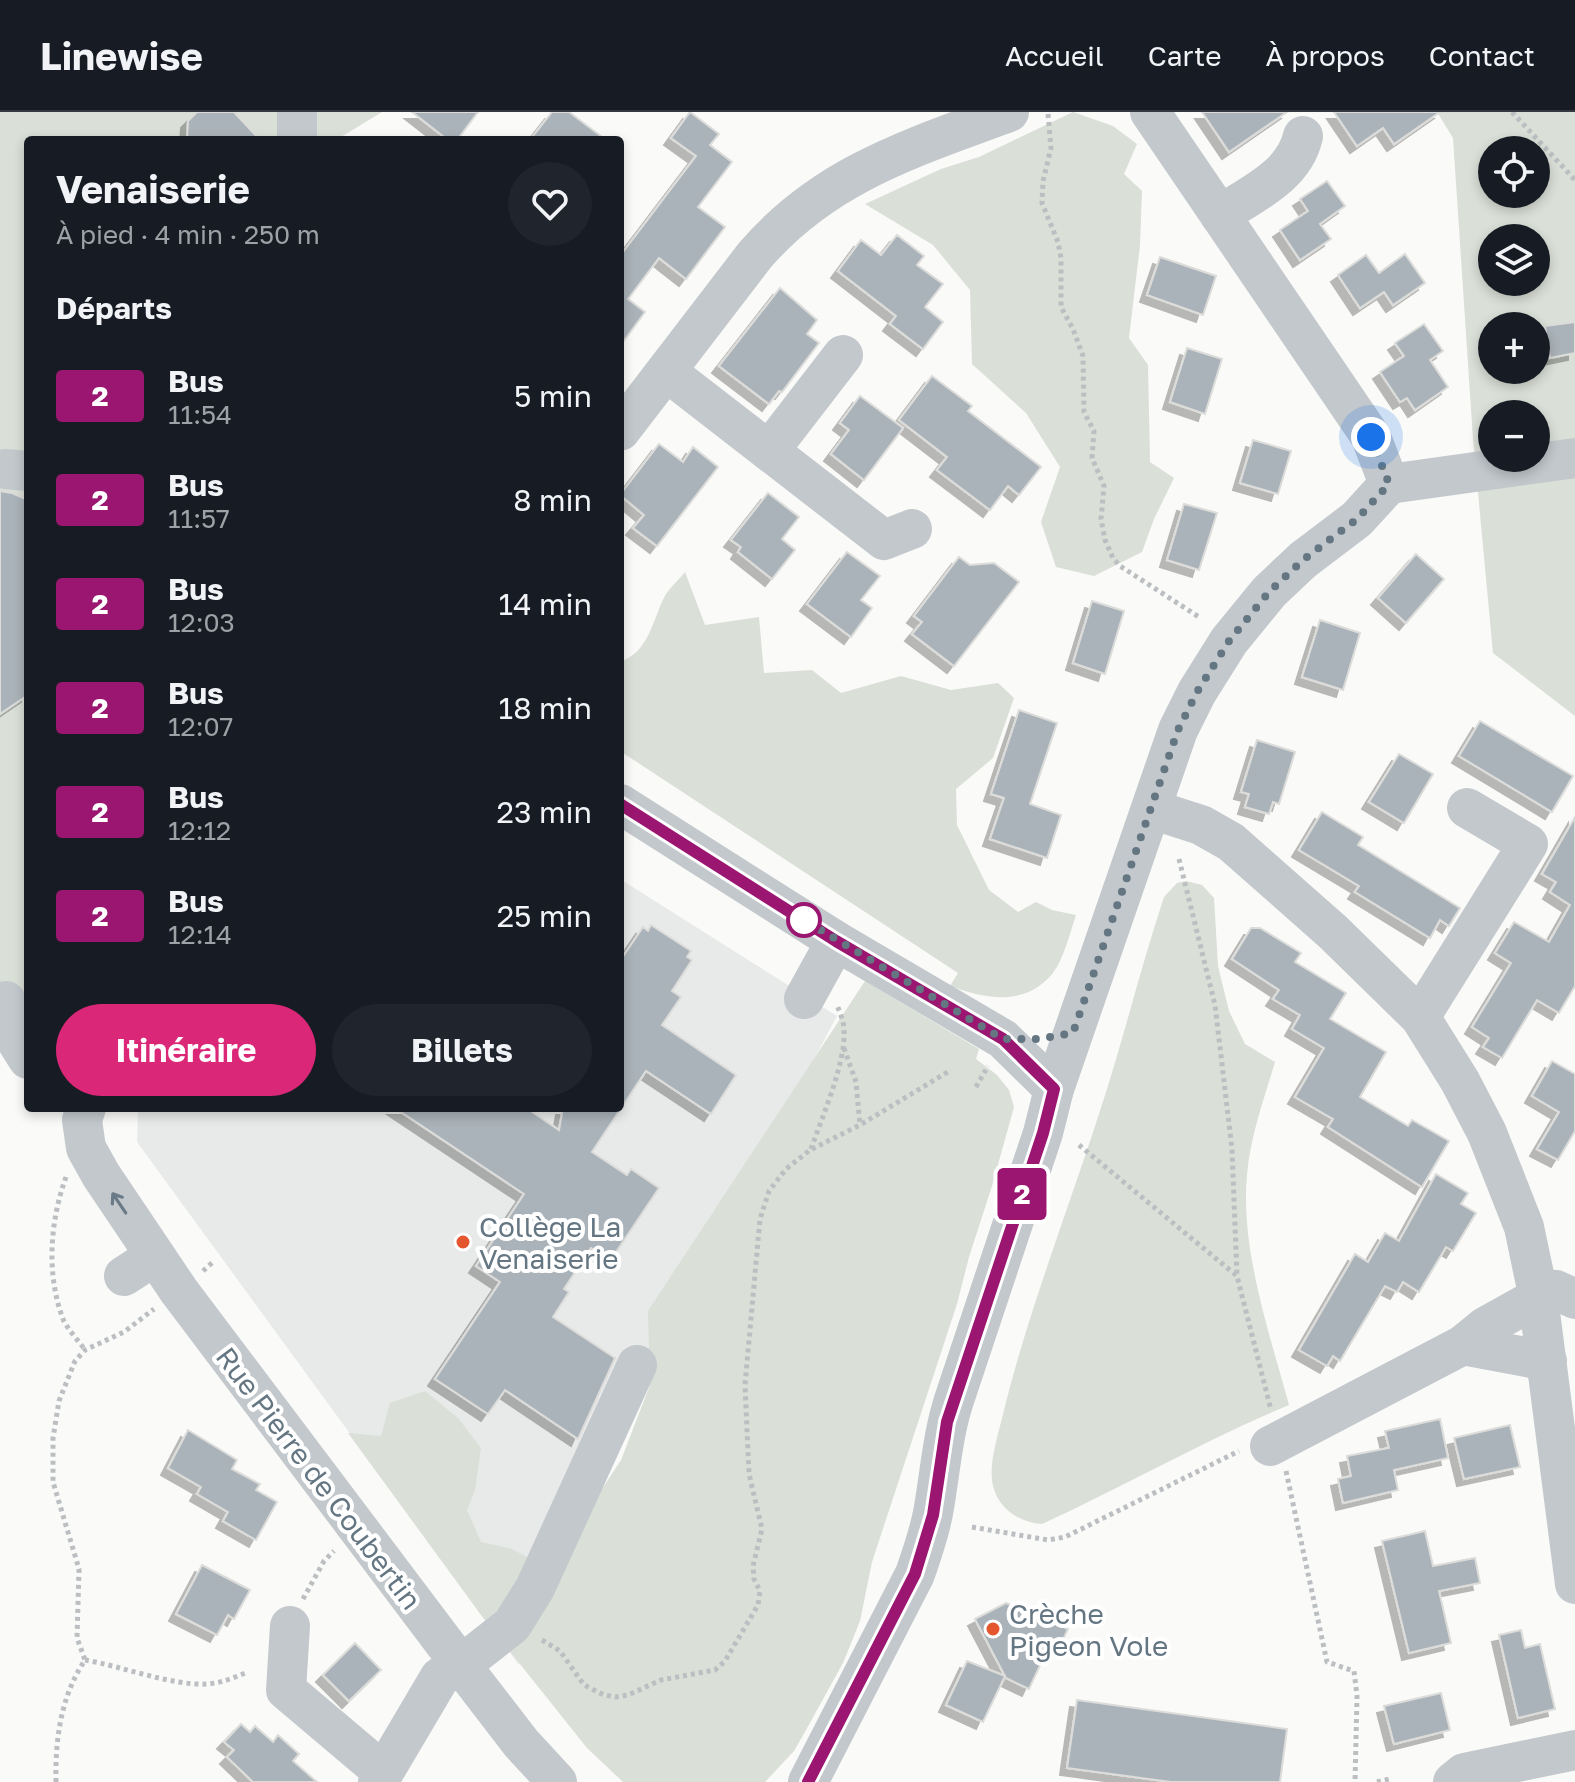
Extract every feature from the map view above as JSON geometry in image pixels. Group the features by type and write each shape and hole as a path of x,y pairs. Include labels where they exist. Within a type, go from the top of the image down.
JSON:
{"street":[{"path":"297,112 297,136"},
{"path":"624,423 667,372 755,255 786,221 838,183 927,126 1009,112"},
{"path":"1150,112 1371,437 1389,484"},
{"path":"1220,215 1285,172 1297,155 1303,136"},
{"path":"769,451 843,355"},
{"path":"667,372 884,540 912,529"},
{"path":"808,1782 920,1560 933,1515 947,1422 1043,1133 1054,1089 1183,717 1229,641 1269,592 1303,560 1357,519 1389,484 1575,458"},
{"path":"624,807 836,941 1054,1089"},
{"path":"1420,1017 1528,844 1467,808"},
{"path":"1151,809 1201,825 1231,842 1333,932 1420,1017 1460,1081 1487,1133 1550,1295 1575,1584"},
{"path":"819,998 836,941"},
{"path":"6,1001 4,1012 7,1024 24,1052"},
{"path":"996,1050 1073,1033"},
{"name":"Rue Pierre de Coubertin","path":"77,1112 86,1148 139,1266 170,1297 521,1743 557,1782"},
{"path":"1276,1445 1463,1345 1485,1327 1550,1295"},
{"path":"1463,1345 1558,1383"},
{"path":"296,1614 286,1690 381,1777 440,1677 461,1665 512,1625 535,1588 637,1365"},
{"path":"1453,1782 1464,1773 1575,1750"}],"path":[{"path":"1512,112 1575,180"},
{"path":"1048,114 1051,148 1043,181 1042,203 1061,258 1061,307 1083,356 1084,412 1094,431 1092,458 1104,486 1101,519 1105,540 1120,566 1199,617"},
{"path":"1179,859 1215,1005 1232,1149 1237,1276 1327,1662 1354,1671 1357,1696 1355,1782"},
{"path":"810,1150 843,1045 844,1028 819,998"},
{"path":"843,1045 856,1082 860,1125"},
{"path":"976,1087 996,1050"},
{"path":"529,1637 541,1639 560,1651 576,1677 592,1691 616,1697 661,1680 715,1670 725,1661 758,1605 760,1591 754,1579 753,1566 762,1529 749,1474 745,1385 760,1219 769,1191 786,1169 810,1150 860,1125 951,1070"},
{"path":"1079,1145 1237,1276"},
{"path":"70,1171 56,1210 51,1268 64,1321 85,1350"},
{"path":"85,1660 77,1638 79,1569 53,1482 53,1438 59,1401 75,1361 85,1350 124,1332 170,1297"},
{"path":"972,1527 1048,1540 1065,1537 1255,1443 1276,1445"},
{"path":"296,1614 324,1561 344,1542"},
{"path":"85,1660 186,1683 206,1684 248,1672"},
{"path":"56,1782 58,1728 71,1680 85,1660"},
{"path":"1377,1782 1389,1779"}],"shaded area":[{"path":"0,112 382,112 343,136 24,136 24,1012 0,997"},
{"path":"1073,112 1113,126 1137,144 1124,174 1142,191 1140,245 1129,338 1148,365 1150,462 1174,478 1142,552 1094,576 1056,567 1041,522 1060,467 1026,413 972,364 970,290 933,245 865,204 941,169 979,157"},
{"path":"1437,112 1575,112 1575,716 1493,653 1473,439 1453,138"},
{"path":"685,572 705,625 759,617 764,673 812,670 841,693 901,676 951,690 998,683 1014,698 993,758 956,789 957,825 989,890 1018,912 1036,902 1052,910 1076,915 1060,960 1042,984 1030,991 1004,997 991,997 950,986 958,973 624,754 624,660 644,643 669,590"},
{"path":"1186,881 1202,885 1214,898 1218,966 1229,1011 1245,1044 1275,1062 1251,1147 1246,1203 1258,1292 1289,1405 1042,1524 1034,1523 1005,1508 996,1494 992,1469 996,1441 1026,1332 1107,1089 1164,897 1177,883"},
{"name":"Collège La Venaiserie","path":"624,882 837,1016 663,1342 519,1665 137,1142 138,1112 624,1112"},
{"path":"865,981 979,1049 976,1059 997,1075 1009,1090 1014,1107 957,1304 872,1562 860,1621 843,1663 794,1751 765,1782 623,1782 587,1748 481,1615 348,1433 381,1436 390,1403 425,1391 458,1418 481,1448 475,1490 467,1510 481,1542 512,1549 544,1566 558,1556 621,1460 650,1385 648,1311"}],"building":[{"path":"197,112 234,112 256,136 187,136 188,121"},
{"path":"412,112 478,112 460,136 443,136"},
{"path":"552,112 569,112 601,136 533,136"},
{"path":"690,112 719,134 710,145 732,162 698,207 725,227 686,279 659,258 628,299 645,312 624,341 624,251 696,156 671,138"},
{"path":"1202,112 1287,112 1229,152"},
{"path":"1334,112 1440,112 1394,144 1383,128 1357,146"},
{"path":"1327,181 1345,206 1320,224 1331,239 1300,260 1280,230 1308,211 1300,199"},
{"path":"897,235 924,256 917,265 943,284 925,307 943,322 923,349 890,324 896,316 838,271 861,240 881,255"},
{"path":"1405,254 1425,283 1393,305 1384,292 1360,308 1338,275 1366,255 1379,273"},
{"path":"1160,257 1216,276 1203,315 1147,295"},
{"path":"780,288 817,320 807,334 819,343 782,392 779,391 769,404 719,366"},
{"path":"1575,322 1575,353 1550,358 1550,325"},
{"path":"1424,324 1443,351 1430,360 1448,387 1415,410 1407,398 1400,402 1380,372 1404,356 1395,343"},
{"path":"1187,348 1222,359 1205,414 1170,402"},
{"path":"932,376 972,406 968,411 1041,467 1019,495 1008,486 990,510 937,470 947,457 899,420"},
{"path":"860,396 903,428 864,480 831,454 849,430 840,423"},
{"path":"1253,440 1291,451 1278,494 1240,483"},
{"path":"659,444 683,462 693,447 718,467 657,546 633,528 644,515 624,498 624,490"},
{"path":"0,491 24,498 24,698 0,714"},
{"path":"768,493 799,517 782,539 795,550 772,579 738,552 741,547 731,540"},
{"path":"1184,504 1217,513 1199,570 1167,560"},
{"path":"847,552 880,576 861,600 872,608 851,637 807,604"},
{"path":"1416,554 1444,579 1406,623 1378,598"},
{"path":"959,557 970,565 994,563 1019,582 954,666 912,634 922,622 914,616"},
{"path":"1092,601 1124,611 1105,674 1073,663"},
{"path":"1320,620 1360,633 1343,690 1302,677"},
{"path":"1019,710 1057,723 1030,804 1061,815 1047,858 990,839 1004,798 991,794"},
{"path":"1480,721 1573,776 1552,812 1459,756"},
{"path":"1257,740 1295,752 1279,804 1273,802 1269,814 1245,807 1249,794 1241,792"},
{"path":"1399,754 1433,774 1404,823 1369,802"},
{"path":"1322,812 1363,837 1358,845 1460,908 1449,926 1440,920 1430,938 1355,892 1359,886 1299,850"},
{"path":"1575,817 1575,986 1559,1013 1537,1000 1502,1058 1483,1047 1489,1038 1472,1027 1511,963 1495,953 1514,922 1549,942 1570,905 1550,892 1556,882 1542,874"},
{"path":"651,925 691,951 687,957 692,960 672,991 681,997 662,1025 736,1075 711,1114 646,1071 624,1104 624,955 643,927 648,931"},
{"path":"1251,928 1260,928 1301,953 1295,962 1346,993 1330,1019 1386,1052 1360,1097 1408,1126 1412,1120 1449,1141 1422,1187 1328,1127 1333,1119 1295,1097 1324,1048 1292,1029 1300,1015 1273,999 1279,990 1232,959"},
{"path":"1552,1061 1575,1074 1575,1131 1558,1160 1537,1149 1559,1112 1532,1096"},
{"path":"401,1112 532,1112 559,1130 562,1112 619,1112 592,1152 627,1175 631,1169 659,1188 610,1261 591,1248 564,1289 569,1292 553,1317 615,1358 578,1439 505,1390 488,1414 435,1379 500,1282 476,1266 524,1194"},
{"path":"1436,1174 1468,1193 1461,1204 1476,1213 1453,1251 1446,1247 1419,1292 1403,1282 1397,1292 1385,1286 1340,1361 1333,1356 1327,1366 1299,1350 1355,1254 1368,1262 1385,1233 1399,1241"},
{"path":"1440,1419 1448,1458 1394,1470 1398,1490 1343,1503 1338,1479 1351,1476 1347,1456 1389,1448 1385,1431"},
{"path":"1510,1425 1520,1467 1464,1479 1454,1438"},
{"path":"188,1430 237,1460 232,1469 260,1484 256,1490 277,1502 256,1540 223,1521 228,1512 197,1494 201,1487 168,1468"},
{"path":"1425,1531 1433,1566 1475,1558 1480,1583 1439,1591 1451,1643 1409,1653 1382,1541"},
{"path":"202,1565 250,1590 234,1619 228,1615 217,1635 176,1614"},
{"path":"1006,1603 1068,1629 1059,1648 1043,1659 1029,1689 1006,1678 975,1619"},
{"path":"1521,1630 1525,1648 1540,1644 1555,1709 1518,1718 1499,1635"},
{"path":"355,1643 381,1670 349,1701 323,1675"},
{"path":"967,1661 1005,1676 983,1722 946,1705"},
{"path":"1441,1693 1450,1730 1394,1744 1384,1706"},
{"path":"1077,1700 1287,1729 1280,1782 1171,1782 1067,1768"},
{"path":"241,1724 250,1732 255,1726 273,1742 278,1735 299,1754 293,1761 317,1782 253,1782 227,1757 234,1750 224,1742"}],"bus line":[{"name":"2","path":"624,807 836,941 1003,1039 1054,1089 1043,1133 947,1422 933,1515 925,1546 915,1574 808,1782"}],"place":[{"name":"Collège La Venaiserie","path":"463,1242"},
{"name":"Crèche Pigeon Vole","path":"993,1629"}],"route":[{"path":"804,920 794,914 1003,1039 1038,1039 1073,1033 1183,717 1229,641 1269,592 1303,560 1357,519 1389,484 1371,437"}]}
